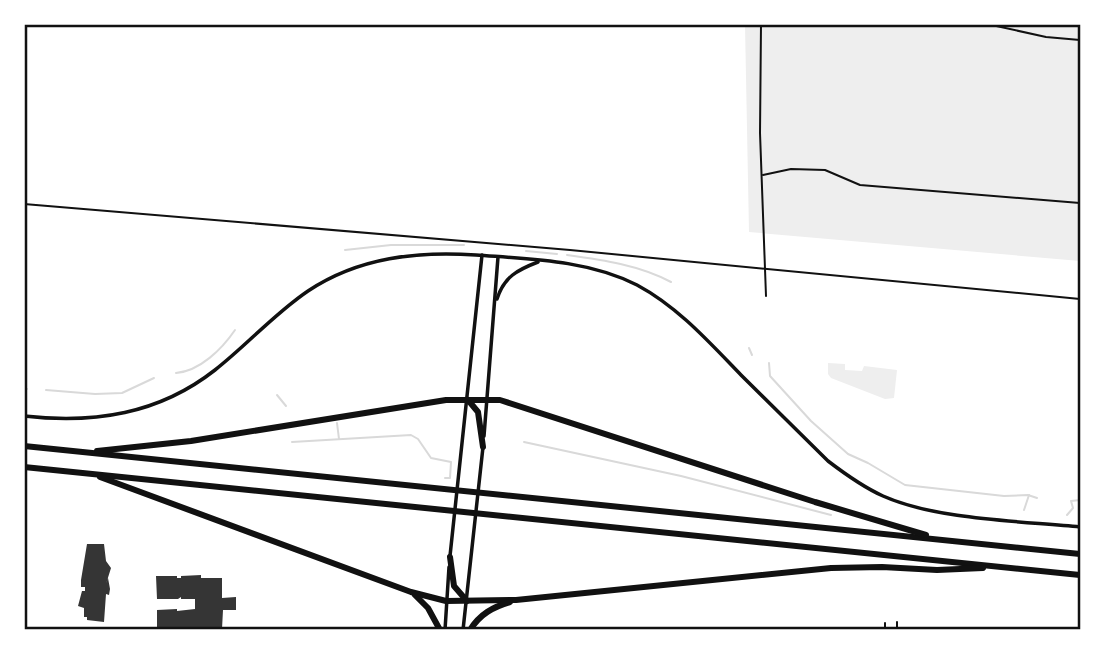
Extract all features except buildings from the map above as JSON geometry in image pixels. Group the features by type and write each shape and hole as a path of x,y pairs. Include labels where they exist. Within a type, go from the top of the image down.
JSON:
{"highway":[{"path":"466,398 478,412 483,447"},
{"path":"82,452 191,441 446,400 500,400 941,540"},
{"path":"24,446 1080,554"},
{"path":"24,467 1080,575"},
{"path":"92,474 411,592 446,601 516,600 860,566 937,570 1004,567"},
{"path":"450,557 454,586 467,601"},
{"path":"411,592 428,608 442,629"},
{"path":"470,629 474,622 494,607 516,600"}],"street":[{"path":"24,416 96,419 126,413 170,396 215,370 267,323 308,291 373,262 423,253 541,261 590,268 636,285 683,316 828,461 882,496 942,513 1080,527"},
{"path":"442,629 482,255"},
{"path":"463,629 483,447 498,257"},
{"path":"495,308 501,288 511,275 541,261"}],"lane":[{"path":"897,622 897,629"},
{"path":"885,623 885,629"}],"path":[{"path":"761,24 759,90 766,296"},
{"path":"987,24 1004,30 1080,40"},
{"path":"763,174 791,169 825,170 860,184 1080,203"},
{"path":"24,204 570,250 1080,299"}],"shaded area":[{"path":"745,25 1080,25 1080,261 749,232"},
{"path":"828,363 845,364 845,370 862,371 864,366 897,370 894,398 885,399 831,378 828,374"}],"waterway":[{"path":"345,250 391,245 464,245"},
{"path":"526,251 557,254"},
{"path":"567,255 634,267 671,282"},
{"path":"176,373 202,364 235,330"},
{"path":"749,348 752,355"},
{"path":"769,363 770,376 811,421 848,454 905,485 1004,496 1028,495 1037,498"},
{"path":"46,390 122,393 154,378"},
{"path":"277,395 286,406"},
{"path":"337,423 339,439"},
{"path":"292,442 411,435 418,439 431,458 451,462 450,478 445,478"},
{"path":"524,442 681,476 831,515"},
{"path":"1024,510 1029,495"},
{"path":"1067,515 1073,508 1071,501 1080,500"}]}
